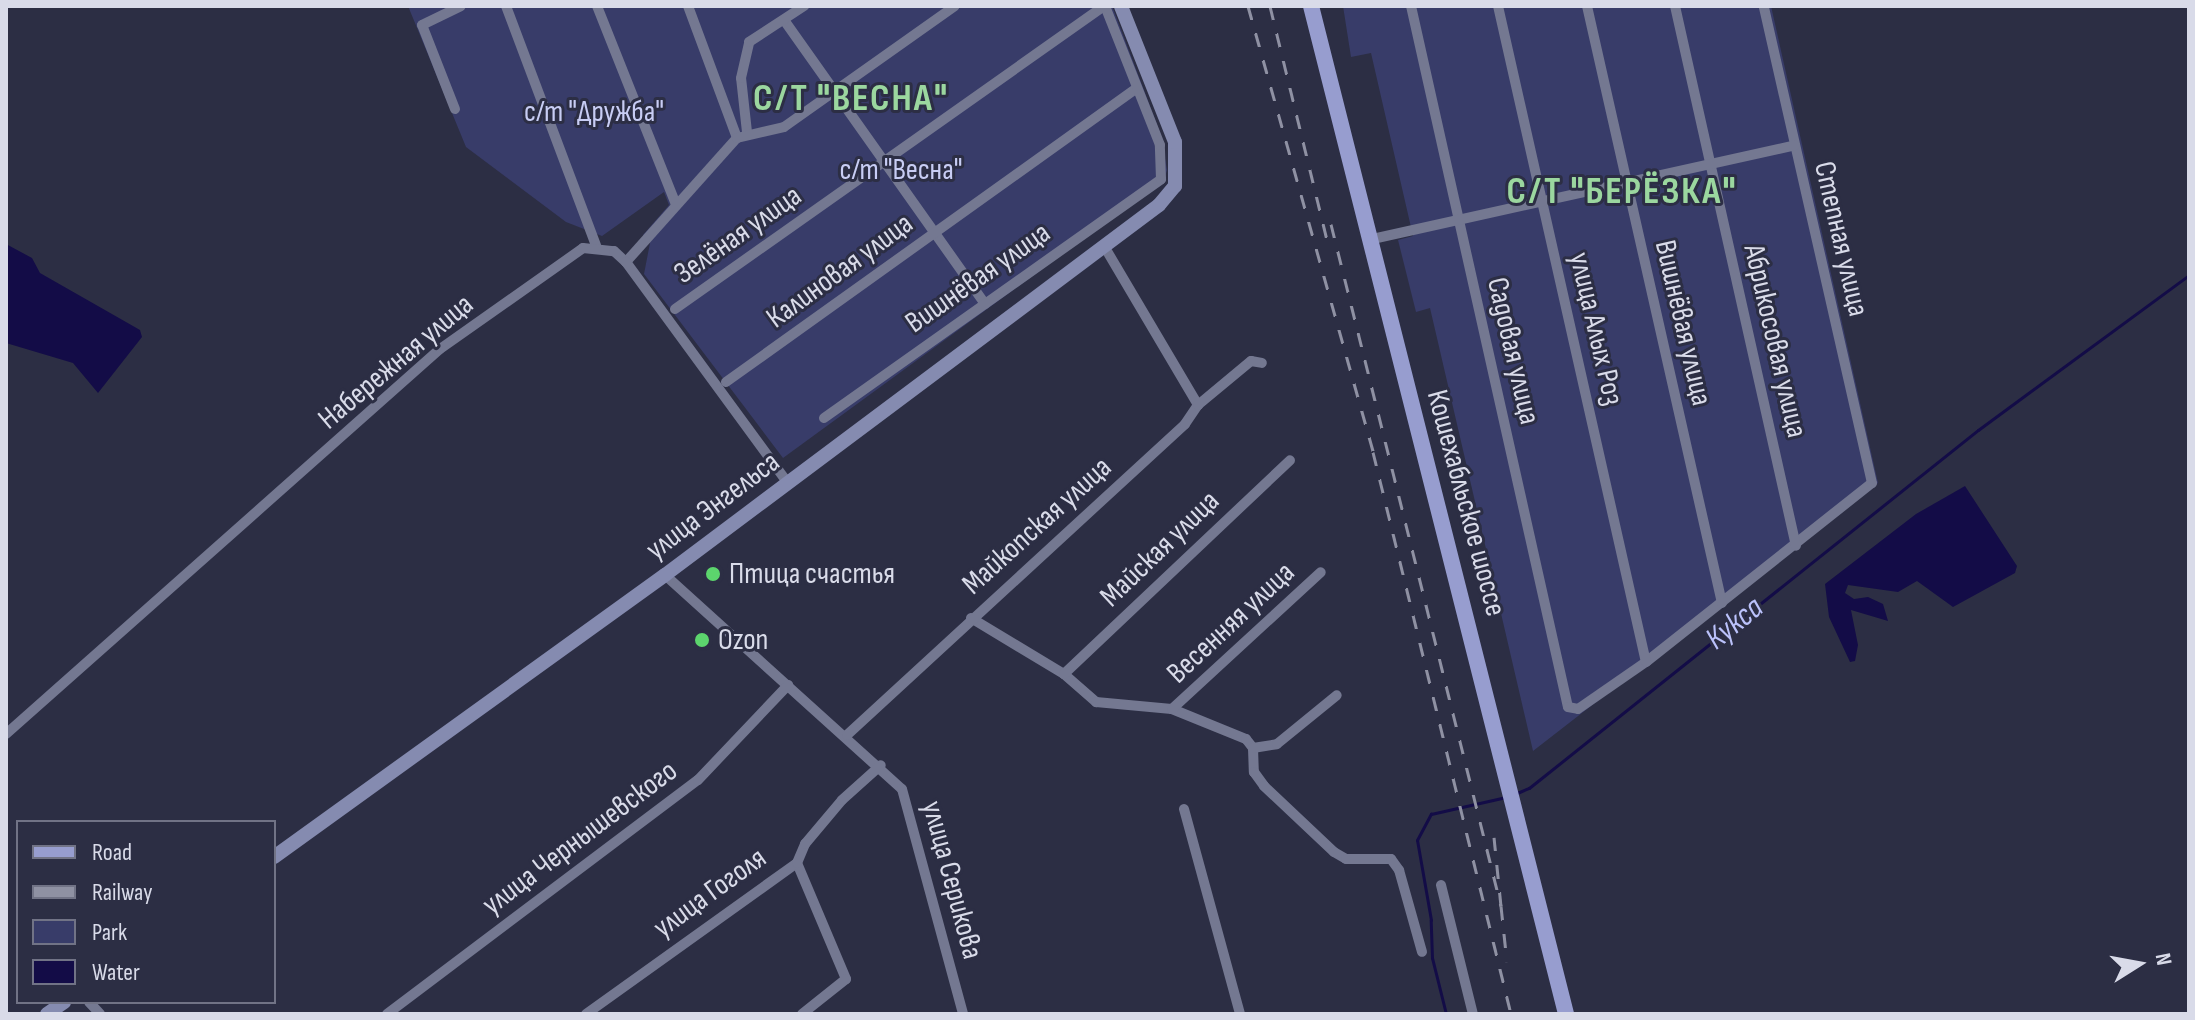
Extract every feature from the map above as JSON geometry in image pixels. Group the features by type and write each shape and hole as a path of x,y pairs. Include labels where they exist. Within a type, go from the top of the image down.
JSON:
{"main road":[{"name":"Кошехабльское шоссе","path":"1311,6 1368,240 1510,778 1566,1014"}],"street":[{"path":"455,109 422,25 461,6"},
{"path":"506,6 596,246 626,262 787,482"},
{"path":"597,6 676,205"},
{"path":"688,6 730,121 742,135"},
{"path":"742,135 744,57 749,42 804,6"},
{"path":"626,262 647,235 742,135 784,127 955,6"},
{"path":"1104,6 1137,88"},
{"name":"Зелёная улица","path":"675,309 1104,6"},
{"name":"улица Энгельса","path":"276,856 665,575 1104,246 1175,186 1175,142 1121,6"},
{"name":"Садовая улица","path":"1411,6 1568,707 1588,704 1646,662"},
{"name":"улица Алых Роз","path":"1498,6 1646,662"},
{"name":"Вишнёвая улица","path":"1587,6 1722,603"},
{"name":"Абрикосовая улица","path":"1675,6 1796,546"},
{"name":"Степная улица","path":"1764,6 1872,483 1796,546"},
{"path":"784,20 985,304"},
{"name":"Вишнёвая улица","path":"824,418 1161,179 1160,145 1137,88"},
{"name":"Калиновая улица","path":"726,382 1137,88"},
{"path":"1368,240 1543,204 1795,145"},
{"name":"Набережная улица","path":"6,734 440,349 583,248 596,246"},
{"path":"1104,246 1198,405"},
{"name":"Майкопская улица","path":"847,735 1185,424 1198,405 1251,361 1262,363"},
{"name":"Майская улица","path":"1064,674 1290,460"},
{"path":"1646,662 1796,546"},
{"name":"Весенняя улица","path":"1172,709 1321,572"},
{"name":"улица Серикова","path":"665,575 881,765 902,789 912,812 963,1014"},
{"path":"971,618 1064,674 1096,702 1172,709 1234,730 1253,748 1254,772 1264,786 1334,852 1346,859 1391,859 1399,870 1422,952"},
{"name":"улица Чернышевского","path":"387,1014 698,780 788,685"},
{"path":"1253,748 1277,744 1337,695"},
{"name":"улица Гоголя","path":"586,1014 797,863 805,844 842,800 881,765"},
{"path":"1184,809 1240,1014"},
{"path":"797,863 846,979 802,1014"},
{"path":"1441,885 1473,1014"}],"green space":[{"name":"с/т \"Весна\"","path":"408,6 1112,6 1161,135 1167,170 1164,180 783,458 644,274 650,243 643,235 669,205 664,192 602,236 566,222 466,147"},
{"name":"С/Т \"БЕРЁЗКА\"","path":"1343,6 1771,6 1878,483 1533,751 1430,308 1416,312 1398,240 1413,236 1371,53 1351,57"}],"water":[{"path":"6,244 32,258 40,273 140,330 142,337 98,393 73,363 6,343"},
{"path":"1965,486 2017,566 2015,573 1953,607 1917,581 1898,592 1848,585 1845,593 1854,599 1868,597 1883,604 1888,621 1851,610 1858,645 1855,661 1850,662 1829,617 1825,584 1916,514"}],"waterway":[{"name":"Кукса","path":"1517,793 1529,788 1978,430 2189,275"},
{"name":"Кукса","path":"1446,1014 1432,958 1431,920 1417,840 1431,814 1506,797"}],"railway":[{"path":"1248,6 1373,452 1511,1014"},
{"path":"1270,6 1327,239"},
{"path":"1331,224 1501,906 1494,837"},
{"path":"1501,906 1507,962"}],"place":[{"name":"Птица счастья","path":"713,574"},
{"name":"Ozon","path":"702,640"}],"district":[{"name":"С/Т \"ВЕСНА\"","path":"851,99"},
{"name":"С/Т \"БЕРЁЗКА\"","path":"1622,192"}],"park label":[{"name":"с/т \"Дружба\"","path":"594,112"}]}
